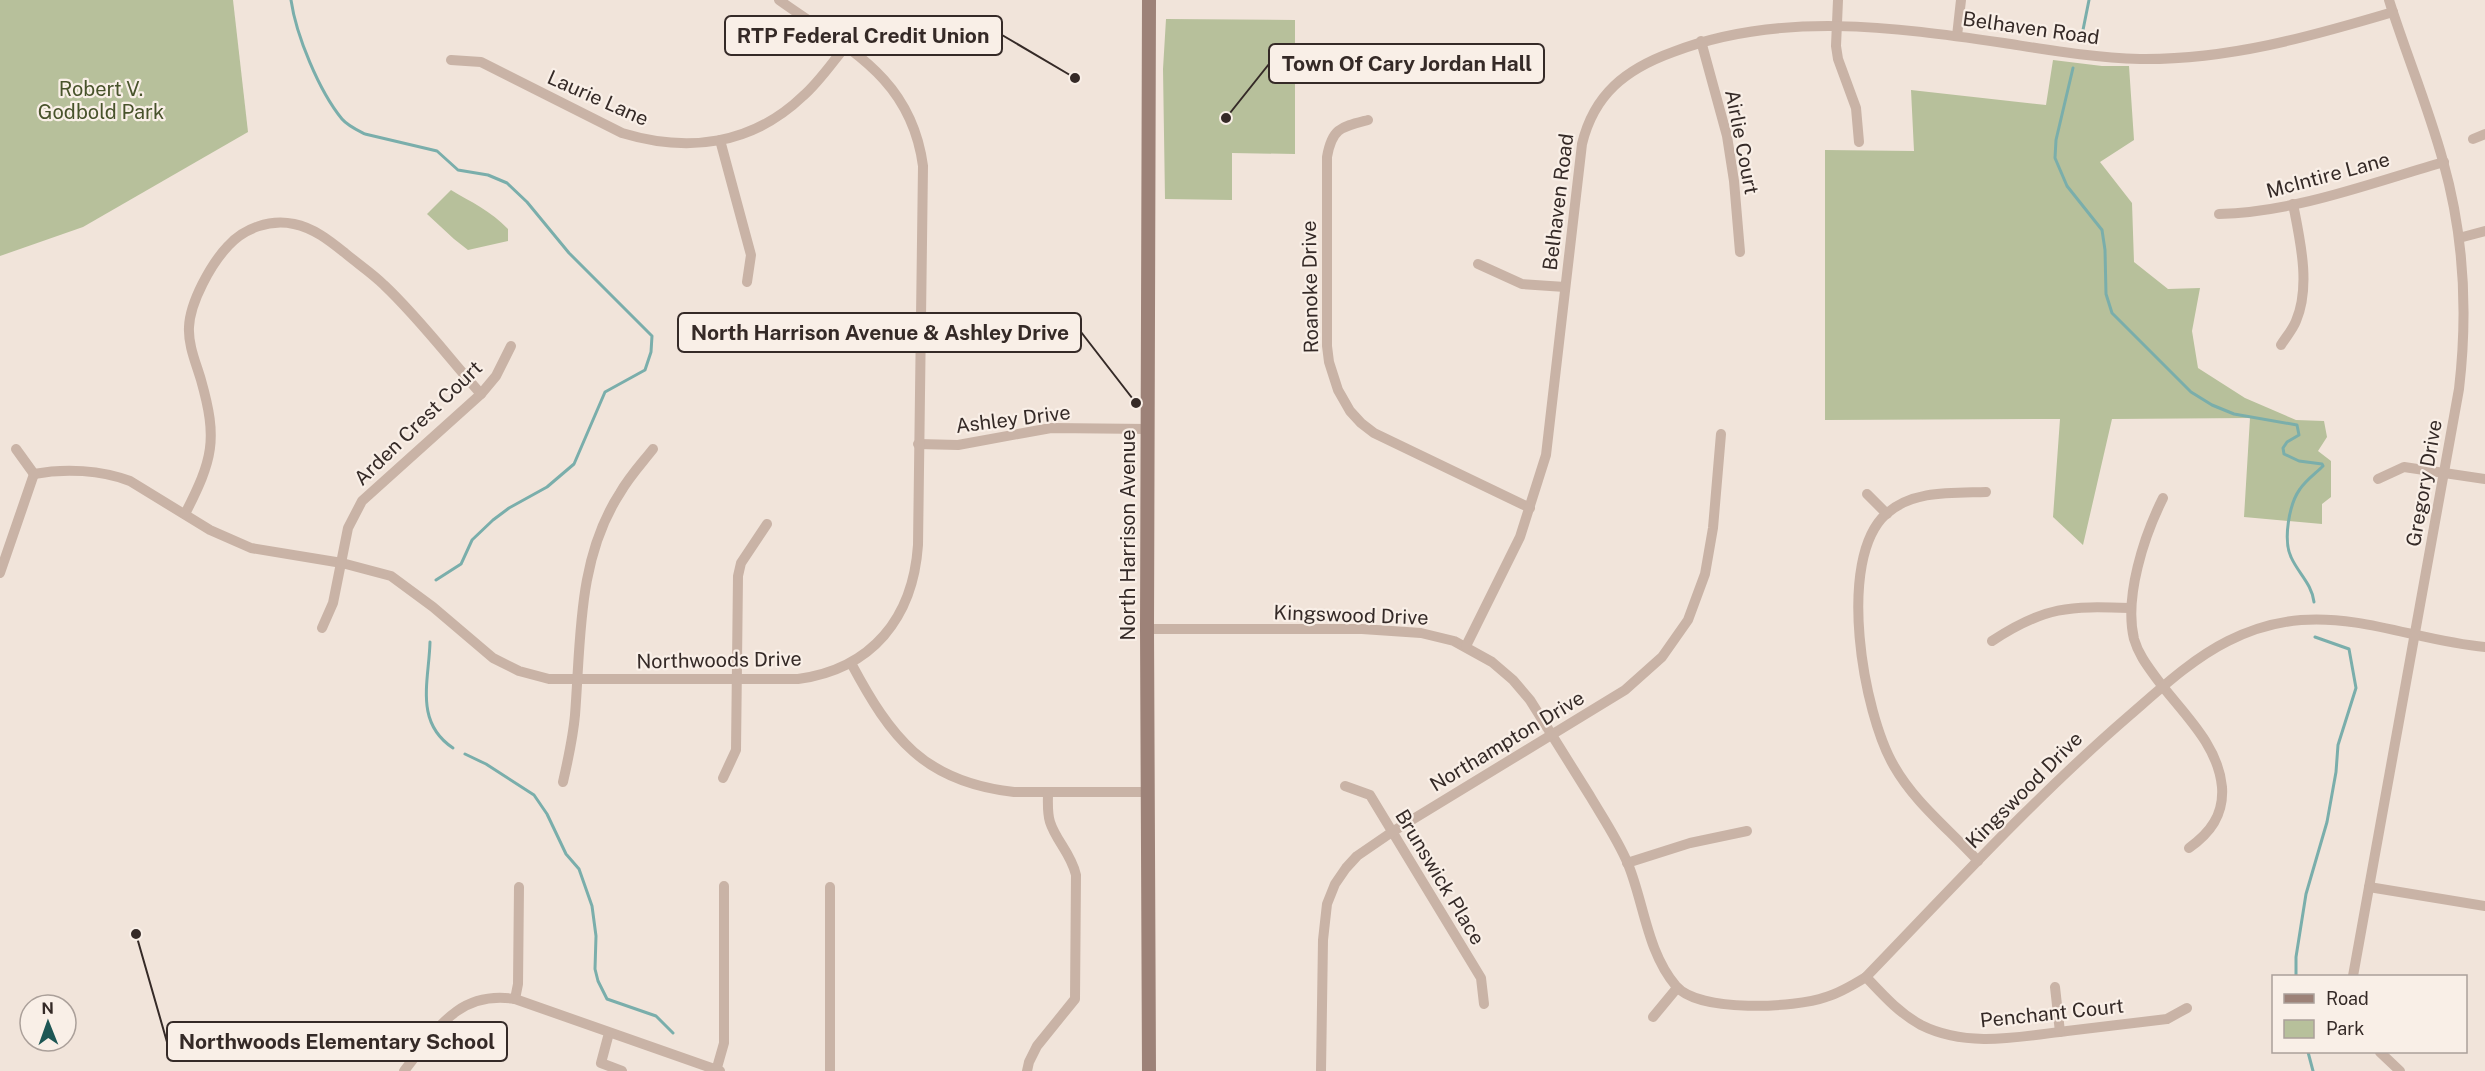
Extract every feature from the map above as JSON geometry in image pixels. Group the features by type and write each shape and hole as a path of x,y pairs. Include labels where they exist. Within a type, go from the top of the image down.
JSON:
{"main road":[{"name":"North Harrison Avenue","path":"1149,0 1147,629 1149,1071"}],"street":[{"name":"Northwoods Drive","path":"34,474 58,471 120,477 210,530 251,548 342,563 391,576 433,607 470,640 506,665 533,676 577,681 812,677 850,663 882,638 895,622 912,585 918,545 923,180 921,152 914,126 896,92 884,78 779,0"},
{"path":"1838,0 1836,26 1838,59 1856,108 1859,142"},
{"path":"1957,36 1961,0"},
{"name":"Gregory Drive","path":"2353,975 2459,389 2465,310 2459,238 2444,162 2389,0"},
{"name":"Belhaven Road","path":"1466,646 1507,567 1540,477 1550,429 1579,161 1586,127 1595,108 1627,74 1660,57 1701,41 1747,30 1836,26 1877,27 1957,36 2095,57 2150,58 2204,56 2275,45 2393,12"},
{"name":"Airlie Court","path":"1701,41 1727,136 1734,181 1740,252"},
{"name":"Laurie Lane","path":"451,60 481,62 622,133 643,139 688,145 720,140 767,123 792,106 815,83 844,47"},
{"name":"Roanoke Drive","path":"1368,120 1342,127 1335,132 1327,157 1327,346 1329,362 1338,390 1350,411 1374,433 1530,508"},
{"path":"2473,139 2485,134"},
{"path":"720,140 751,255 747,282"},
{"name":"McIntire Lane","path":"2219,214 2264,210 2294,204 2444,162"},
{"path":"2281,345 2296,323 2302,294 2300,243 2294,204"},
{"path":"185,514 204,476 212,438 210,412 190,344 190,314 204,281 223,251 243,234 260,225 293,224 313,231 331,242 393,293 481,394"},
{"path":"2459,238 2485,231"},
{"path":"1478,264 1522,284 1565,287"},
{"name":"Arden Crest Court","path":"322,628 333,603 348,528 362,501 481,394 496,376 511,346"},
{"name":"Ashley Drive","path":"918,444 958,445 1051,428 1149,429"},
{"name":"Northampton Drive","path":"1321,1071 1323,940 1327,904 1335,884 1357,856 1392,832 1640,680 1667,651 1688,620 1701,589 1709,558 1721,434"},
{"path":"0,573 34,474 16,449"},
{"path":"563,782 575,717 583,599 599,537 619,493 653,449"},
{"path":"2378,479 2404,467 2485,479"},
{"path":"1978,861 1923,806 1893,764 1867,690 1860,640 1861,563 1867,541 1887,514 1899,505 1924,496 1986,492"},
{"path":"1867,494 1887,514"},
{"path":"2163,498 2153,517 2130,608 2139,653 2211,750 2222,783 2223,795 2216,822 2206,836 2189,848"},
{"path":"723,778 736,750 738,576 741,563 767,524"},
{"path":"1992,641 2030,618 2046,612 2081,606 2130,608"},
{"name":"Kingswood Drive","path":"1147,629 1399,630 1442,637 1466,646 1492,662 1514,680 1553,735 1614,835 1628,863 1659,958 1677,988 1708,1000 1746,1006 1773,1006 1825,998 1866,977 2084,754 2163,687 2208,652 2226,642 2279,624 2317,620 2342,621 2485,647"},
{"path":"850,663 889,728 902,743 946,774 979,787 1014,792 1149,792"},
{"name":"Brunswick Place","path":"1345,786 1370,795 1481,978 1484,1004"},
{"path":"1027,1071 1037,1046 1067,1011 1076,992 1076,874 1070,856 1050,824 1048,792"},
{"path":"1628,863 1690,843 1747,831"},
{"path":"515,999 518,984 519,886"},
{"path":"404,1071 446,1020 463,1005 490,997 515,999 718,1071 724,1043 724,886"},
{"path":"2369,887 2485,906"},
{"path":"830,888 830,1071"},
{"name":"Penchant Court","path":"1866,977 1894,1007 1908,1017 1951,1035 1980,1039 2168,1019 2187,1008"},
{"path":"2055,987 2060,1032"},
{"path":"1653,1017 1677,988"},
{"path":"609,1033 600,1063 622,1071"},
{"path":"2381,1053 2400,1071"}],"green space":[{"name":"Robert V. Godbold Park","path":"0,0 233,0 248,132 83,227 0,256"},
{"path":"1166,19 1295,20 1295,154 1232,153 1232,200 1165,199 1163,69"},
{"path":"2053,60 2102,66 2129,66 2134,140 2100,162 2132,203 2134,262 2168,289 2200,288 2192,331 2198,368 2245,398 2296,420 2324,421 2327,437 2318,451 2331,461 2331,497 2322,504 2322,524 2244,517 2250,418 2112,419 2083,545 2053,517 2060,419 1825,420 1825,150 1914,151 1911,90 2046,105"},
{"path":"451,190 495,217 508,229 508,241 468,250 454,239 427,214"}],"waterway":[{"path":"291,0 303,46 317,78 333,107 344,121 365,134 437,151 458,170 488,175 507,183 527,202 569,253 652,336 651,352 645,370 605,392 574,464 547,487 509,508 493,520 472,540 461,564 436,580"},
{"path":"2081,40 2089,0"},
{"path":"2073,68 2056,140 2055,158 2067,186 2102,230 2106,294 2112,313 2191,392 2212,405 2234,414 2297,425 2299,435 2287,442 2283,448 2284,454 2299,461 2323,466 2305,483 2296,496 2287,532 2291,557 2308,584 2314,602"},
{"path":"2296,975 2296,957 2306,894 2327,822 2336,772 2338,745 2356,688 2349,649 2315,637"},
{"path":"430,642 428,713 441,738 453,748"},
{"path":"465,754 486,764 534,795 547,814 566,854 579,869 592,906 596,936 595,969 607,999 656,1016 673,1033"},
{"path":"2308,1053 2313,1071"}],"place":[{"name":"RTP Federal Credit Union","path":"1075,78"},
{"name":"Town Of Cary Jordan Hall","path":"1226,118"},
{"name":"North Harrison Avenue & Ashley Drive","path":"1136,403"},
{"name":"Northwoods Elementary School","path":"136,934"}]}
